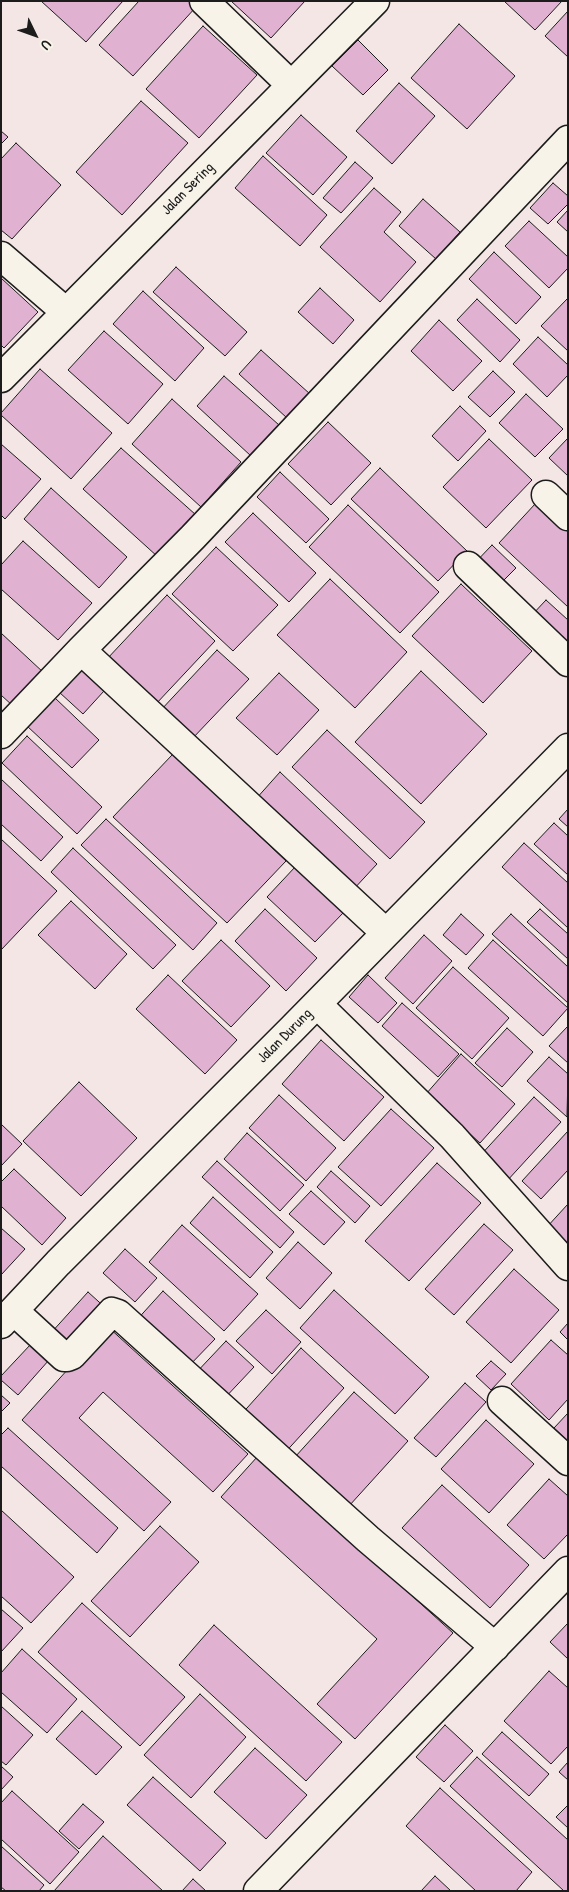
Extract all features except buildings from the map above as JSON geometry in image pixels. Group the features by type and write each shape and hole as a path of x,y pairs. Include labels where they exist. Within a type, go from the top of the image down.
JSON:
{"street":[{"path":"204,1 291,85"},
{"name":"Jalan Sering","path":"1,378 375,1"},
{"path":"1,734 199,530 568,140"},
{"path":"1,256 66,312"},
{"path":"546,495 568,516"},
{"path":"468,566 568,662"},
{"path":"81,650 386,933"},
{"name":"Jalan Durung","path":"8,1317 58,1263 317,1004 568,748"},
{"path":"317,1004 452,1136 568,1266"},
{"path":"8,1317 67,1357 72,1355 112,1312 118,1314 368,1539 495,1647"},
{"path":"502,1401 568,1461"},
{"path":"258,1891 568,1571"}]}
